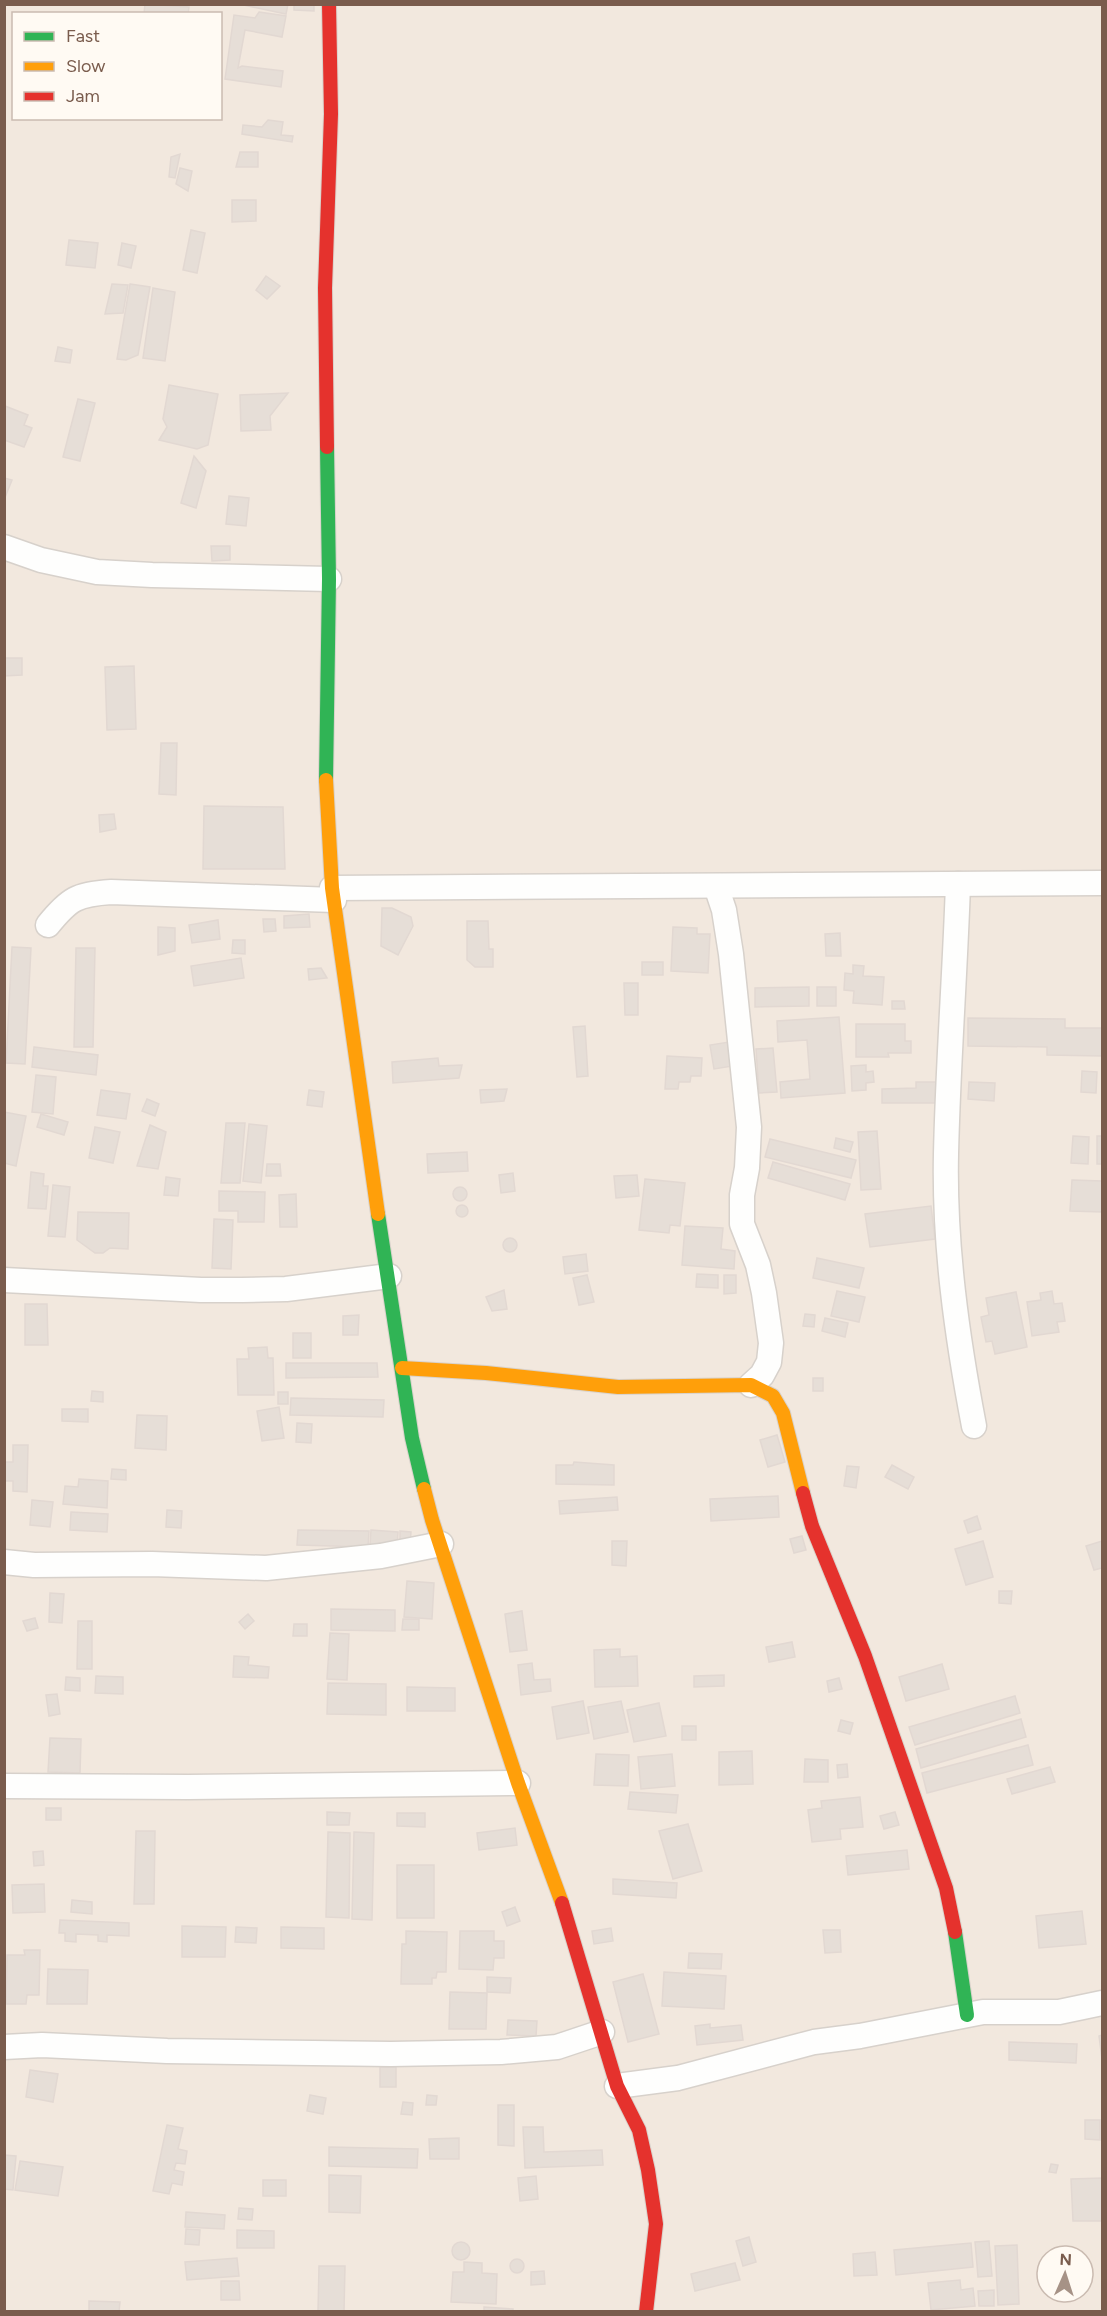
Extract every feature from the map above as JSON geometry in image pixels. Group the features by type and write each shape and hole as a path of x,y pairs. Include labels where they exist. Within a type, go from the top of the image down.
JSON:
{"street":[{"path":"329,4 331,114 325,288 329,579 325,759 333,894 373,1183 412,1438 432,1520 518,1783 541,1842 617,2086 639,2130 656,2224 646,2312"},
{"path":"4,547 41,560 97,572 329,579"},
{"path":"48,925 62,908 87,893 111,892 333,894 716,886 1102,883"},
{"path":"958,884 947,1166 950,1253 964,1376 974,1426"},
{"path":"716,886 724,910 731,954 748,1127 742,1224 758,1266 771,1344 769,1362 762,1375 751,1384"},
{"path":"4,1280 242,1290 286,1289 389,1276"},
{"path":"402,1368 486,1373 618,1387 751,1384 773,1396 783,1413 812,1526 865,1656 942,1877 959,1952 967,2015"},
{"path":"4,1562 34,1565 152,1564 266,1568 381,1556 441,1544"},
{"path":"4,1786 188,1787 518,1783"},
{"path":"617,2086 678,2078 814,2042 860,2036 983,2012 1059,2012 1102,2003"},
{"path":"4,2047 42,2045 179,2052 391,2054 501,2052 557,2047 602,2032"}],"shaded area":[{"path":"5,5 1102,5 1102,2311 5,2311"}],"building":[{"path":"145,4 189,7 188,12 144,12"},
{"path":"239,4 288,4 286,14"},
{"path":"294,4 314,4 314,11 294,10"},
{"path":"259,12 286,16 282,37 245,30 238,68 242,66 283,71 281,87 225,79 234,15 255,18"},
{"path":"268,120 283,122 281,135 293,136 292,142 242,134 243,125 262,127"},
{"path":"240,152 258,152 258,167 236,167"},
{"path":"180,154 175,178 169,177 171,157"},
{"path":"180,168 192,171 188,191 176,184"},
{"path":"232,200 256,200 256,221 232,222"},
{"path":"191,230 205,233 197,273 183,270"},
{"path":"69,240 98,243 95,268 66,265"},
{"path":"122,243 136,246 131,268 118,265"},
{"path":"266,276 280,286 267,299 256,290"},
{"path":"112,284 128,285 123,313 105,314"},
{"path":"130,284 150,287 138,355 126,360 117,359"},
{"path":"153,288 175,292 165,361 143,358"},
{"path":"58,347 72,350 70,363 55,361"},
{"path":"169,385 218,394 208,445 197,449 159,440 167,427 163,419"},
{"path":"288,393 270,416 271,430 241,431 240,395"},
{"path":"78,399 95,403 80,461 63,457"},
{"path":"5,406 28,415 24,425 32,428 24,447 4,440"},
{"path":"194,456 206,471 196,508 181,503"},
{"path":"4,478 12,480 4,500"},
{"path":"229,496 249,498 246,526 226,524"},
{"path":"211,546 230,546 230,560 212,561"},
{"path":"4,658 22,658 22,675 4,676"},
{"path":"134,666 136,729 107,730 105,667"},
{"path":"161,743 177,743 176,795 159,794"},
{"path":"204,806 283,807 285,869 203,869"},
{"path":"114,814 116,829 100,832 99,815"},
{"path":"382,908 392,908 411,917 413,926 398,955 381,946"},
{"path":"309,914 310,927 284,928 284,916"},
{"path":"263,919 275,919 276,931 264,932"},
{"path":"218,920 220,939 192,943 189,925"},
{"path":"467,921 488,921 489,949 493,949 493,967 475,967 467,960"},
{"path":"158,927 175,928 175,951 158,955"},
{"path":"673,927 697,928 697,934 710,934 708,973 671,971"},
{"path":"840,933 841,956 826,956 825,934"},
{"path":"233,940 245,940 245,954 232,953"},
{"path":"12,947 31,948 25,1064 6,1063"},
{"path":"76,948 95,948 93,1047 74,1047"},
{"path":"241,958 244,978 194,986 191,966"},
{"path":"642,962 663,962 663,975 642,975"},
{"path":"853,965 864,966 863,976 884,977 882,1005 853,1003 854,991 844,990 845,973 853,974"},
{"path":"321,968 327,978 309,980 308,969"},
{"path":"624,983 638,983 638,1015 625,1015"},
{"path":"809,987 809,1006 755,1007 755,988"},
{"path":"817,987 836,987 836,1006 817,1006"},
{"path":"892,1001 904,1001 905,1009 892,1009"},
{"path":"839,1017 845,1093 781,1098 780,1082 810,1079 807,1040 778,1042 777,1021"},
{"path":"968,1018 1065,1019 1065,1028 1102,1028 1102,1056 1047,1055 1047,1047 968,1046"},
{"path":"856,1024 905,1024 905,1041 911,1041 911,1053 888,1053 889,1057 856,1057"},
{"path":"585,1026 588,1076 577,1077 573,1027"},
{"path":"729,1042 733,1066 714,1069 710,1045"},
{"path":"34,1047 98,1055 96,1075 32,1067"},
{"path":"773,1048 777,1092 759,1093 756,1049"},
{"path":"667,1056 702,1058 701,1076 691,1076 690,1082 679,1082 678,1089 665,1089"},
{"path":"438,1058 439,1066 462,1065 459,1078 393,1083 392,1062"},
{"path":"866,1065 866,1072 873,1071 874,1082 866,1083 866,1090 852,1091 851,1066"},
{"path":"1082,1071 1097,1072 1096,1093 1081,1092"},
{"path":"36,1075 56,1077 53,1114 32,1112"},
{"path":"916,1082 937,1082 938,1103 882,1103 882,1089 916,1088"},
{"path":"969,1082 995,1083 994,1101 968,1099"},
{"path":"507,1089 504,1101 481,1103 480,1090"},
{"path":"101,1090 130,1094 126,1119 97,1115"},
{"path":"309,1090 324,1092 322,1107 307,1105"},
{"path":"147,1099 159,1104 155,1116 142,1111"},
{"path":"4,1112 26,1116 16,1166 4,1163"},
{"path":"41,1114 68,1122 64,1135 37,1127"},
{"path":"226,1123 245,1123 240,1183 221,1183"},
{"path":"249,1124 267,1126 261,1183 243,1181"},
{"path":"150,1125 166,1132 158,1169 137,1166"},
{"path":"95,1127 120,1132 113,1163 89,1158"},
{"path":"877,1131 881,1189 861,1190 858,1132"},
{"path":"1073,1136 1089,1137 1088,1164 1071,1163"},
{"path":"1097,1136 1102,1136 1102,1164 1097,1164"},
{"path":"836,1138 853,1142 850,1152 834,1148"},
{"path":"770,1139 856,1160 851,1178 765,1157"},
{"path":"467,1152 468,1171 428,1173 427,1154"},
{"path":"773,1162 850,1184 845,1200 768,1178"},
{"path":"267,1164 280,1164 281,1176 266,1176"},
{"path":"31,1172 44,1174 43,1186 48,1186 46,1209 28,1208"},
{"path":"513,1173 515,1191 501,1193 499,1175"},
{"path":"637,1175 639,1196 616,1198 614,1176"},
{"path":"166,1177 180,1179 178,1196 164,1195"},
{"path":"645,1179 685,1183 680,1226 670,1225 669,1233 639,1230"},
{"path":"1072,1180 1102,1181 1102,1212 1070,1211"},
{"path":"53,1185 70,1187 65,1237 48,1236"},
{"path":"457,1187 463,1187 467,1194 463,1201 457,1201 453,1197 453,1191"},
{"path":"219,1191 265,1192 264,1222 238,1222 238,1211 219,1211"},
{"path":"296,1194 297,1227 280,1227 279,1195"},
{"path":"462,1205 468,1211 462,1217 456,1211"},
{"path":"931,1206 935,1239 870,1247 865,1214"},
{"path":"78,1212 129,1213 128,1249 110,1248 103,1253 95,1253 77,1240"},
{"path":"214,1219 233,1220 231,1269 212,1268"},
{"path":"685,1226 723,1228 721,1249 735,1251 734,1269 682,1265"},
{"path":"507,1238 513,1238 517,1245 513,1252 507,1252 503,1248 503,1242"},
{"path":"586,1254 588,1271 565,1274 563,1257"},
{"path":"817,1258 864,1268 859,1288 813,1278"},
{"path":"697,1274 718,1275 718,1288 696,1287"},
{"path":"587,1275 594,1302 579,1305 573,1278"},
{"path":"724,1275 736,1275 736,1293 724,1294"},
{"path":"504,1290 507,1309 492,1311 486,1297"},
{"path":"837,1291 865,1297 859,1322 831,1316"},
{"path":"1052,1291 1054,1304 1062,1303 1065,1321 1057,1322 1059,1332 1032,1336 1027,1302 1041,1300 1040,1293"},
{"path":"1016,1292 1027,1347 995,1354 992,1341 986,1342 981,1317 989,1315 986,1298"},
{"path":"25,1304 47,1304 48,1345 25,1345"},
{"path":"805,1314 815,1315 814,1327 803,1326"},
{"path":"359,1315 358,1335 343,1335 343,1316"},
{"path":"825,1318 848,1323 845,1337 822,1331"},
{"path":"293,1333 311,1333 311,1358 293,1358"},
{"path":"267,1347 268,1358 273,1358 274,1395 238,1395 237,1359 249,1359 248,1348"},
{"path":"286,1363 377,1363 378,1377 286,1378"},
{"path":"813,1378 823,1378 823,1391 813,1391"},
{"path":"92,1391 103,1392 103,1402 91,1401"},
{"path":"278,1392 288,1392 288,1404 278,1404"},
{"path":"291,1398 384,1400 383,1417 290,1415"},
{"path":"279,1407 284,1438 262,1441 257,1411"},
{"path":"62,1409 88,1409 88,1422 62,1421"},
{"path":"137,1415 167,1416 166,1450 135,1448"},
{"path":"297,1423 312,1424 311,1443 296,1442"},
{"path":"777,1435 785,1462 768,1467 760,1440"},
{"path":"13,1445 28,1445 27,1492 13,1491 13,1481 4,1481 4,1462 13,1462"},
{"path":"574,1462 614,1465 614,1485 556,1484 556,1465 573,1465"},
{"path":"892,1465 914,1477 908,1489 885,1477"},
{"path":"847,1466 859,1467 856,1488 844,1486"},
{"path":"112,1469 126,1470 126,1480 111,1479"},
{"path":"79,1479 108,1481 107,1508 63,1504 65,1486 78,1487"},
{"path":"778,1496 779,1517 711,1521 710,1499"},
{"path":"617,1497 618,1510 560,1514 559,1501"},
{"path":"32,1500 53,1502 50,1527 30,1525"},
{"path":"167,1510 182,1511 181,1528 166,1527"},
{"path":"71,1512 108,1514 107,1532 70,1530"},
{"path":"977,1516 981,1529 968,1533 964,1521"},
{"path":"298,1530 369,1531 368,1547 297,1545"},
{"path":"371,1530 398,1532 397,1546 370,1545"},
{"path":"400,1531 411,1532 410,1545 400,1544"},
{"path":"802,1536 806,1550 794,1553 790,1539"},
{"path":"612,1541 627,1541 626,1566 612,1565"},
{"path":"983,1541 993,1577 966,1585 955,1549"},
{"path":"1102,1541 1102,1568 1094,1570 1086,1546"},
{"path":"407,1581 434,1583 432,1619 404,1617"},
{"path":"999,1591 1012,1591 1011,1604 999,1603"},
{"path":"50,1593 64,1594 62,1623 49,1622"},
{"path":"331,1609 395,1610 395,1631 331,1630"},
{"path":"522,1611 527,1650 510,1652 505,1614"},
{"path":"248,1614 254,1621 245,1629 239,1622"},
{"path":"35,1618 38,1628 27,1631 23,1621"},
{"path":"403,1619 419,1619 419,1630 402,1630"},
{"path":"78,1621 92,1621 92,1669 77,1669"},
{"path":"294,1624 307,1624 307,1636 293,1636"},
{"path":"330,1633 349,1634 347,1680 327,1679"},
{"path":"792,1642 795,1657 769,1662 766,1647"},
{"path":"620,1649 620,1657 637,1656 638,1686 595,1687 594,1650"},
{"path":"234,1656 249,1657 248,1665 269,1667 268,1678 233,1677"},
{"path":"532,1663 534,1680 550,1679 551,1691 521,1695 518,1665"},
{"path":"942,1664 949,1689 906,1701 899,1677"},
{"path":"724,1675 724,1686 694,1687 694,1676"},
{"path":"96,1676 123,1677 123,1694 95,1693"},
{"path":"66,1677 80,1678 80,1691 65,1690"},
{"path":"839,1678 842,1689 829,1692 827,1681"},
{"path":"328,1683 386,1684 386,1715 327,1714"},
{"path":"407,1687 455,1688 455,1711 407,1711"},
{"path":"57,1694 60,1714 49,1716 46,1695"},
{"path":"1015,1696 1020,1713 915,1745 909,1727"},
{"path":"583,1701 589,1733 557,1739 552,1707"},
{"path":"621,1701 628,1732 594,1739 588,1707"},
{"path":"659,1703 666,1736 634,1742 627,1710"},
{"path":"1021,1719 1026,1737 921,1768 916,1749"},
{"path":"841,1720 853,1723 850,1734 838,1731"},
{"path":"682,1726 696,1726 696,1740 682,1740"},
{"path":"50,1738 81,1739 80,1773 48,1772"},
{"path":"1028,1745 1033,1765 927,1793 922,1773"},
{"path":"752,1751 753,1784 719,1785 719,1752"},
{"path":"596,1754 629,1755 628,1786 594,1785"},
{"path":"672,1754 675,1786 641,1789 638,1757"},
{"path":"805,1759 828,1760 828,1782 804,1782"},
{"path":"847,1764 848,1777 838,1778 837,1765"},
{"path":"1050,1767 1055,1782 1012,1794 1007,1779"},
{"path":"630,1792 678,1795 676,1813 628,1809"},
{"path":"860,1797 863,1827 840,1829 841,1839 812,1842 808,1810 822,1808 821,1801"},
{"path":"46,1808 61,1808 61,1820 46,1820"},
{"path":"327,1812 350,1813 349,1825 327,1825"},
{"path":"895,1812 899,1825 884,1829 880,1816"},
{"path":"397,1813 425,1813 425,1827 397,1826"},
{"path":"688,1824 702,1871 673,1879 659,1831"},
{"path":"515,1828 517,1845 479,1850 477,1833"},
{"path":"136,1831 155,1831 154,1904 134,1904"},
{"path":"328,1832 350,1833 349,1918 326,1917"},
{"path":"354,1832 374,1833 372,1920 352,1919"},
{"path":"907,1850 909,1869 848,1875 846,1856"},
{"path":"43,1851 44,1865 34,1866 33,1852"},
{"path":"397,1865 434,1865 434,1918 397,1918"},
{"path":"613,1879 677,1883 676,1898 613,1894"},
{"path":"44,1884 45,1912 13,1913 12,1885"},
{"path":"72,1900 92,1902 92,1914 71,1912"},
{"path":"515,1907 520,1921 507,1926 502,1912"},
{"path":"1082,1911 1086,1944 1039,1948 1036,1916"},
{"path":"60,1920 129,1923 129,1936 107,1935 107,1942 98,1941 98,1935 76,1934 76,1942 65,1941 65,1933 59,1933"},
{"path":"182,1926 226,1927 225,1957 182,1957"},
{"path":"236,1927 257,1928 256,1943 235,1942"},
{"path":"281,1927 324,1928 324,1949 281,1948"},
{"path":"611,1928 613,1941 594,1944 592,1931"},
{"path":"823,1930 840,1930 841,1952 825,1953"},
{"path":"406,1931 447,1932 446,1972 437,1972 436,1978 432,1978 432,1984 401,1984 402,1944 406,1944"},
{"path":"460,1931 494,1931 494,1941 504,1941 504,1958 494,1958 493,1970 459,1969"},
{"path":"24,1950 40,1950 39,1995 27,1995 26,2004 6,2004 7,1955 25,1955"},
{"path":"689,1953 722,1954 721,1969 688,1968"},
{"path":"48,1969 88,1970 87,2004 47,2004"},
{"path":"664,1972 726,1976 724,2009 662,2006"},
{"path":"643,1974 659,2034 628,2042 613,1982"},
{"path":"487,1977 511,1978 510,1993 487,1992"},
{"path":"450,1992 487,1993 486,2029 449,2029"},
{"path":"508,2020 537,2021 536,2036 507,2035"},
{"path":"710,2024 710,2028 741,2025 743,2040 697,2045 695,2026"},
{"path":"1102,2035 1102,2059 1099,2036"},
{"path":"1009,2042 1077,2044 1076,2063 1009,2060"},
{"path":"380,2067 396,2067 396,2087 380,2087"},
{"path":"30,2070 58,2074 53,2102 26,2097"},
{"path":"310,2095 326,2098 323,2114 307,2111"},
{"path":"427,2095 437,2096 436,2105 426,2105"},
{"path":"403,2102 413,2103 412,2115 401,2114"},
{"path":"498,2105 514,2105 514,2146 498,2145"},
{"path":"1085,2120 1100,2120 1100,2140 1085,2139"},
{"path":"167,2125 183,2128 178,2149 187,2151 185,2164 176,2163 174,2170 184,2172 182,2185 172,2183 169,2194 153,2191"},
{"path":"523,2127 543,2127 544,2152 602,2150 603,2165 525,2168"},
{"path":"459,2138 459,2159 430,2159 429,2139"},
{"path":"329,2147 418,2149 417,2168 329,2166"},
{"path":"4,2155 16,2156 13,2190 4,2189"},
{"path":"20,2161 63,2167 58,2196 15,2190"},
{"path":"1051,2164 1058,2165 1056,2173 1049,2172"},
{"path":"329,2175 361,2176 360,2213 329,2212"},
{"path":"536,2176 538,2199 520,2201 518,2178"},
{"path":"1102,2178 1102,2221 1073,2221 1071,2179"},
{"path":"263,2180 286,2180 286,2196 263,2196"},
{"path":"239,2208 253,2209 252,2220 238,2219"},
{"path":"186,2212 225,2215 224,2229 185,2227"},
{"path":"186,2229 200,2230 199,2245 185,2244"},
{"path":"237,2230 274,2231 274,2248 237,2248"},
{"path":"749,2237 756,2262 743,2266 736,2241"},
{"path":"989,2241 992,2276 978,2277 975,2242"},
{"path":"461,2242 467,2245 470,2251 467,2257 461,2260 455,2257 452,2251 455,2245"},
{"path":"971,2243 973,2267 896,2275 894,2250"},
{"path":"1017,2245 1019,2304 998,2305 995,2246"},
{"path":"875,2252 877,2275 854,2276 853,2254"},
{"path":"237,2258 239,2276 187,2280 185,2262"},
{"path":"517,2259 522,2261 524,2266 522,2271 517,2273 512,2271 510,2266 512,2261"},
{"path":"464,2262 482,2263 482,2273 497,2274 496,2304 451,2302 453,2272 464,2272"},
{"path":"735,2263 740,2280 695,2291 691,2274"},
{"path":"319,2266 345,2266 344,2312 318,2312"},
{"path":"544,2271 545,2284 531,2285 531,2272"},
{"path":"960,2280 961,2290 973,2288 975,2306 931,2310 928,2283"},
{"path":"221,2281 239,2281 240,2300 221,2300"},
{"path":"994,2290 994,2306 979,2306 978,2291"},
{"path":"89,2301 120,2302 119,2312 89,2312"},
{"path":"484,2307 513,2309 513,2312 484,2312"}],"traffic: fast":[{"path":"326,780 329,579 327,447"},
{"path":"378,1214 412,1438 424,1489"},
{"path":"955,1932 967,2015"}],"traffic: slow":[{"path":"326,780 332,888 378,1214"},
{"path":"402,1368 486,1373 618,1387 751,1385 773,1396 783,1413 803,1493"},
{"path":"424,1489 432,1520 518,1783 562,1903"}],"traffic: jam":[{"path":"327,447 325,288 331,114 329,4"},
{"path":"803,1493 812,1526 865,1656 946,1888 955,1932"},
{"path":"562,1903 617,2086 639,2130 648,2170 656,2224 646,2312"}]}
